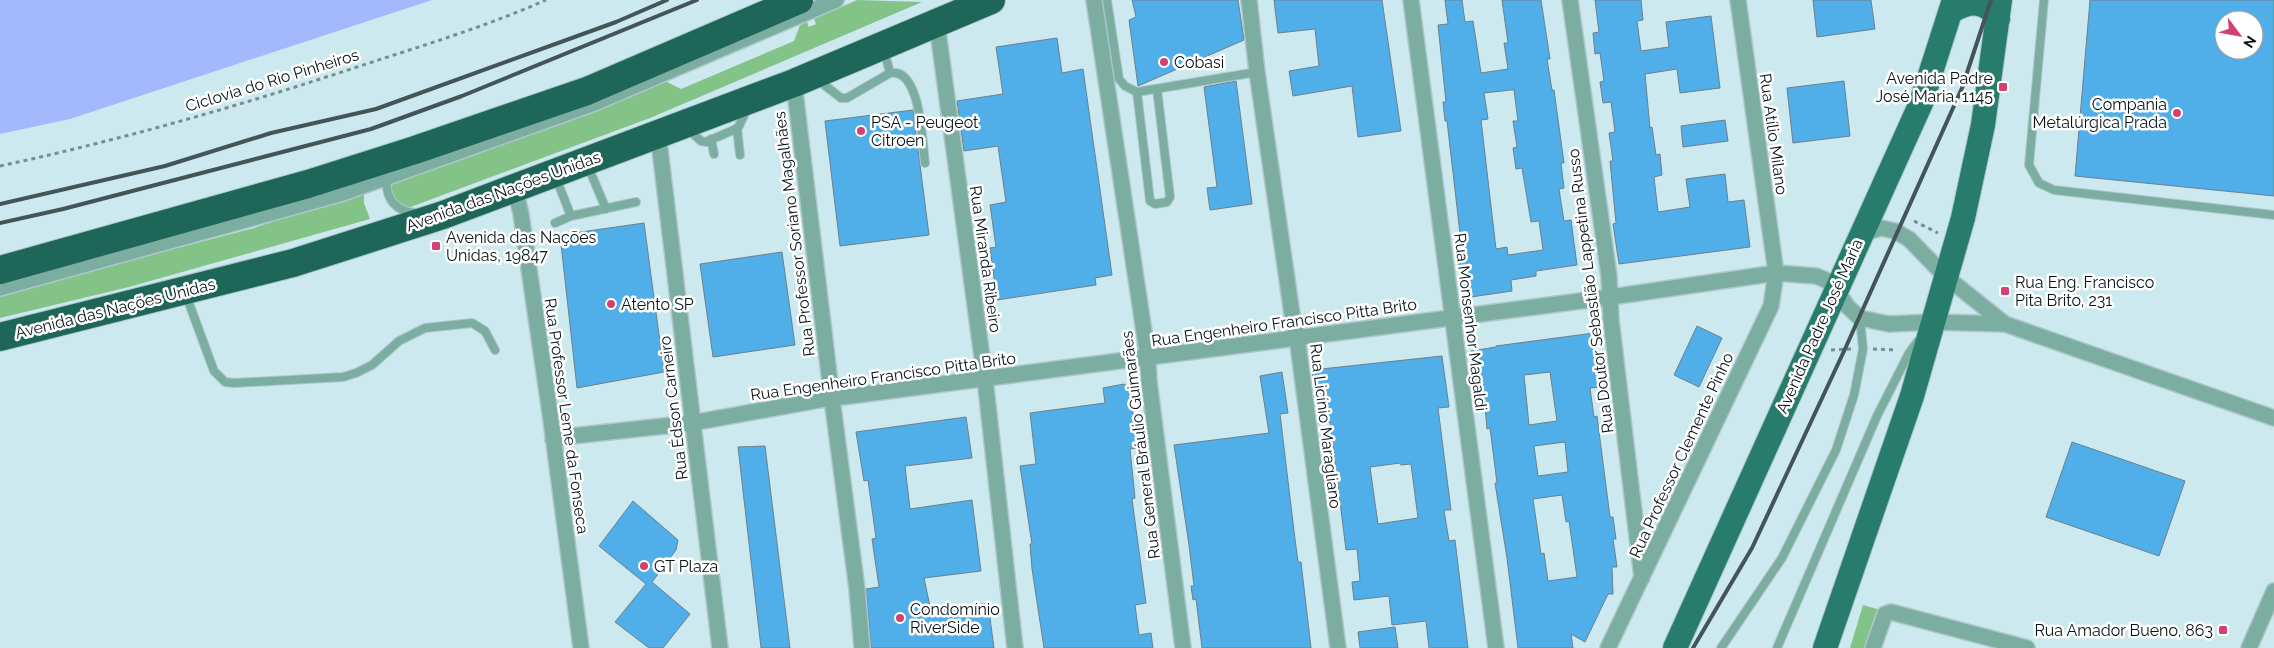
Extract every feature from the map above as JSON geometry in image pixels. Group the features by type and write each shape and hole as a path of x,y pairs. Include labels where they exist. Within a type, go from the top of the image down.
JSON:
{"highway":[{"path":"0,270 308,184 415,150 587,90 800,0"},
{"name":"Avenida das Nações Unidas","path":"0,337 293,263 443,214 515,189 803,79 991,0"}],"main road":[{"path":"1826,648 1912,396 1963,218 1983,126 1999,10 1978,1 1953,6"},
{"name":"Avenida Padre José Maria","path":"1675,648 1920,103 1953,6"}],"street":[{"path":"0,288 343,193 387,179 592,104 836,0"},
{"name":"Rua General Bráulio Guimarães","path":"1094,0 1148,358 1149,381 1183,648"},
{"name":"Rua Licínio Maragliano","path":"1249,0 1257,72 1292,314 1297,337 1338,648"},
{"name":"Rua Monsenhor Magaldi","path":"1412,0 1496,648"},
{"name":"Rua Doutor Sebastião Lappetina Russo","path":"1570,0 1611,297 1611,320 1642,578"},
{"name":"Rua Atílio Milano","path":"1738,0 1776,273"},
{"name":"Rua Miranda Ribeiro","path":"937,24 985,379 1015,648"},
{"name":"Rua Professor Soriano Magalhães","path":"803,79 832,399 857,589 862,648"},
{"name":"Rua Édson Carneiro","path":"670,129 692,423 720,648"},
{"name":"Rua Professor Leme da Fonseca","path":"515,189 521,214 581,648"},
{"path":"1861,234 1881,228 1895,231 1909,239 1945,276 2004,324"},
{"name":"Rua Engenheiro Francisco Pitta Brito","path":"552,440 572,436 692,423 832,399 1611,297 1776,273 1816,276 1836,289 1847,306 1860,318"},
{"name":"Rua Professor Clemente Pinho","path":"1608,648 1771,306 1776,273"},
{"path":"1860,318 1889,324 1933,322 2004,324 2274,418"},
{"path":"2248,648 2274,591"},
{"path":"1873,648 1881,620 1885,614 1891,612 2027,648"}],"lane":[{"path":"1107,0 1119,79 1125,86 1137,92 1257,72"},
{"path":"2044,0 2029,165 2040,183 2054,190 2274,215"},
{"path":"883,46 890,73"},
{"path":"803,79 841,98 848,98 890,73 896,72 907,78 913,90 925,162"},
{"path":"1137,92 1150,201 1155,204 1168,202 1170,197 1157,89"},
{"path":"670,129 706,142 737,128 742,123 751,99"},
{"path":"737,128 740,155"},
{"path":"711,139 714,154"},
{"path":"586,161 606,209"},
{"path":"554,174 571,216"},
{"path":"387,179 386,190 390,201 400,209 413,213 443,214"},
{"path":"555,223 571,216 636,202"},
{"path":"184,291 214,371 225,382 234,383 350,375 372,365 399,341 425,328 472,323 485,331 495,350"},
{"path":"1721,648 1782,558 1836,450 1854,395 1863,348 1860,318"},
{"path":"1777,648 1877,416 1909,353 1933,322"}],"path":[{"name":"Ciclovia do Rio Pinheiros","path":"0,166 86,148 237,106 499,21 546,0"}],"green space":[{"path":"857,0 922,2 650,118 408,208 399,207 393,199 389,183 665,81 681,89 794,41 800,25 807,22 809,27 816,24 814,19"},
{"path":"364,190 364,203 370,219 129,287 0,318 0,294 254,228"},
{"path":"1863,605 1881,610 1870,648 1850,648"}],"water":[{"path":"0,0 432,0 70,119 0,134"}],"building":[{"name":"Cobasi","path":"1132,0 1238,0 1244,40 1138,86 1129,20 1136,17"},
{"path":"1274,0 1382,0 1401,131 1358,137 1352,86 1293,96 1289,71 1319,66 1315,29 1278,33"},
{"path":"1445,0 1462,0 1465,22 1473,21 1481,73 1508,69 1504,43 1508,43 1502,0 1541,0 1550,59 1547,59 1552,90 1554,90 1564,163 1561,163 1564,188 1559,189 1564,221 1571,220 1577,265 1536,271 1536,276 1511,280 1512,291 1464,298 1456,243 1461,242 1447,121 1445,121 1443,102 1446,102 1438,25 1448,24","holes":["1514,90 1518,121 1513,121 1517,147 1513,148 1516,169 1522,168 1531,222 1539,221 1543,250 1508,255 1507,247 1496,249 1481,120 1488,119 1484,93"]},
{"path":"1595,0 1641,0 1643,20 1637,21 1641,51 1669,47 1666,22 1711,16 1720,88 1680,93 1677,69 1645,74 1650,128 1652,127 1656,155 1660,154 1662,175 1654,177 1658,212 1690,207 1686,179 1725,174 1728,202 1744,200 1750,247 1619,264 1613,224 1616,223 1610,161 1613,161 1609,133 1615,132 1611,102 1603,103 1600,82 1604,81 1600,53 1595,54 1593,33 1599,32"},
{"path":"1813,0 1871,0 1875,29 1817,37"},
{"name":"Compania Metalúrgica Prada","path":"2090,0 2274,0 2274,196 2075,176"},
{"path":"1057,38 1062,73 1083,69 1112,275 1095,278 1096,285 997,300 990,248 996,247 990,205 1006,202 998,146 964,151 957,101 1003,94 996,47"},
{"path":"1236,81 1252,204 1210,210 1207,188 1217,187 1204,87"},
{"path":"1844,81 1850,136 1793,143 1787,88"},
{"path":"913,110 929,235 840,246 825,121"},
{"path":"1725,120 1728,141 1683,147 1681,126"},
{"name":"Atento SP","path":"644,223 664,372 577,388 560,235"},
{"path":"782,252 795,345 713,357 700,264"},
{"path":"1697,326 1722,338 1699,387 1674,375"},
{"path":"1594,333 1601,387 1590,388 1594,417 1597,416 1610,517 1613,517 1616,539 1613,539 1617,567 1612,567 1613,594 1608,594 1585,642 1571,634 1573,648 1518,648 1507,558 1495,483 1497,483 1490,428 1487,429 1483,384 1476,385 1471,351","holes":["1550,372 1557,421 1529,425 1524,375","1565,442 1568,472 1538,476 1534,446","1562,495 1566,522 1569,521 1577,577 1548,581 1544,553 1541,554 1533,499"]},
{"path":"1442,356 1449,407 1438,408 1451,510 1444,510 1449,541 1455,540 1468,648 1429,648 1426,621 1392,625 1389,596 1354,600 1352,582 1360,581 1357,549 1346,550 1330,422 1319,424 1312,370","holes":["1400,463 1401,465 1411,464 1418,518 1378,524 1370,467"]},
{"path":"1282,372 1288,413 1280,414 1298,562 1301,562 1311,648 1202,648 1196,599 1193,600 1191,586 1194,586 1174,445 1269,433 1260,376"},
{"path":"1124,384 1130,388 1137,448 1130,449 1135,498 1132,499 1146,603 1135,605 1139,635 1151,633 1153,648 1044,648 1032,569 1030,544 1032,544 1020,466 1036,464 1030,413 1105,403 1103,388"},
{"path":"966,417 972,458 905,466 910,509 972,500 981,571 924,578 931,611 988,603 994,648 871,648 866,589 879,587 872,539 876,538 868,480 864,481 856,432"},
{"path":"2072,442 2185,481 2159,556 2046,517"},
{"path":"765,446 790,648 761,648 738,447"},
{"name":"GT Plaza","path":"633,501 678,540 676,550 652,582 690,614 663,648 649,648 615,622 646,584 599,546"},
{"path":"1395,627 1398,648 1360,648 1358,632"}],"railway":[{"path":"0,204 165,166 271,133 376,109 616,22 667,0"},
{"path":"0,223 63,209 371,129 462,96 697,0"},
{"path":"1693,648 1752,548 1845,349 1962,88 1991,0"}],"place":[{"name":"Cobasi","path":"1164,62"},
{"name":"Avenida Padre José Maria, 1145","path":"2003,87"},
{"name":"Compania Metalúrgica Prada","path":"2177,113"},
{"name":"PSA - Peugeot Citroen","path":"861,131"},
{"name":"Avenida das Nações Unidas, 19847","path":"436,246"},
{"name":"Rua Eng. Francisco Pita Brito, 231","path":"2005,291"},
{"name":"Atento SP","path":"611,304"},
{"name":"GT Plaza","path":"644,566"},
{"name":"Condomínio RiverSide","path":"900,618"},
{"name":"Rua Amador Bueno, 863","path":"2223,630"}]}
